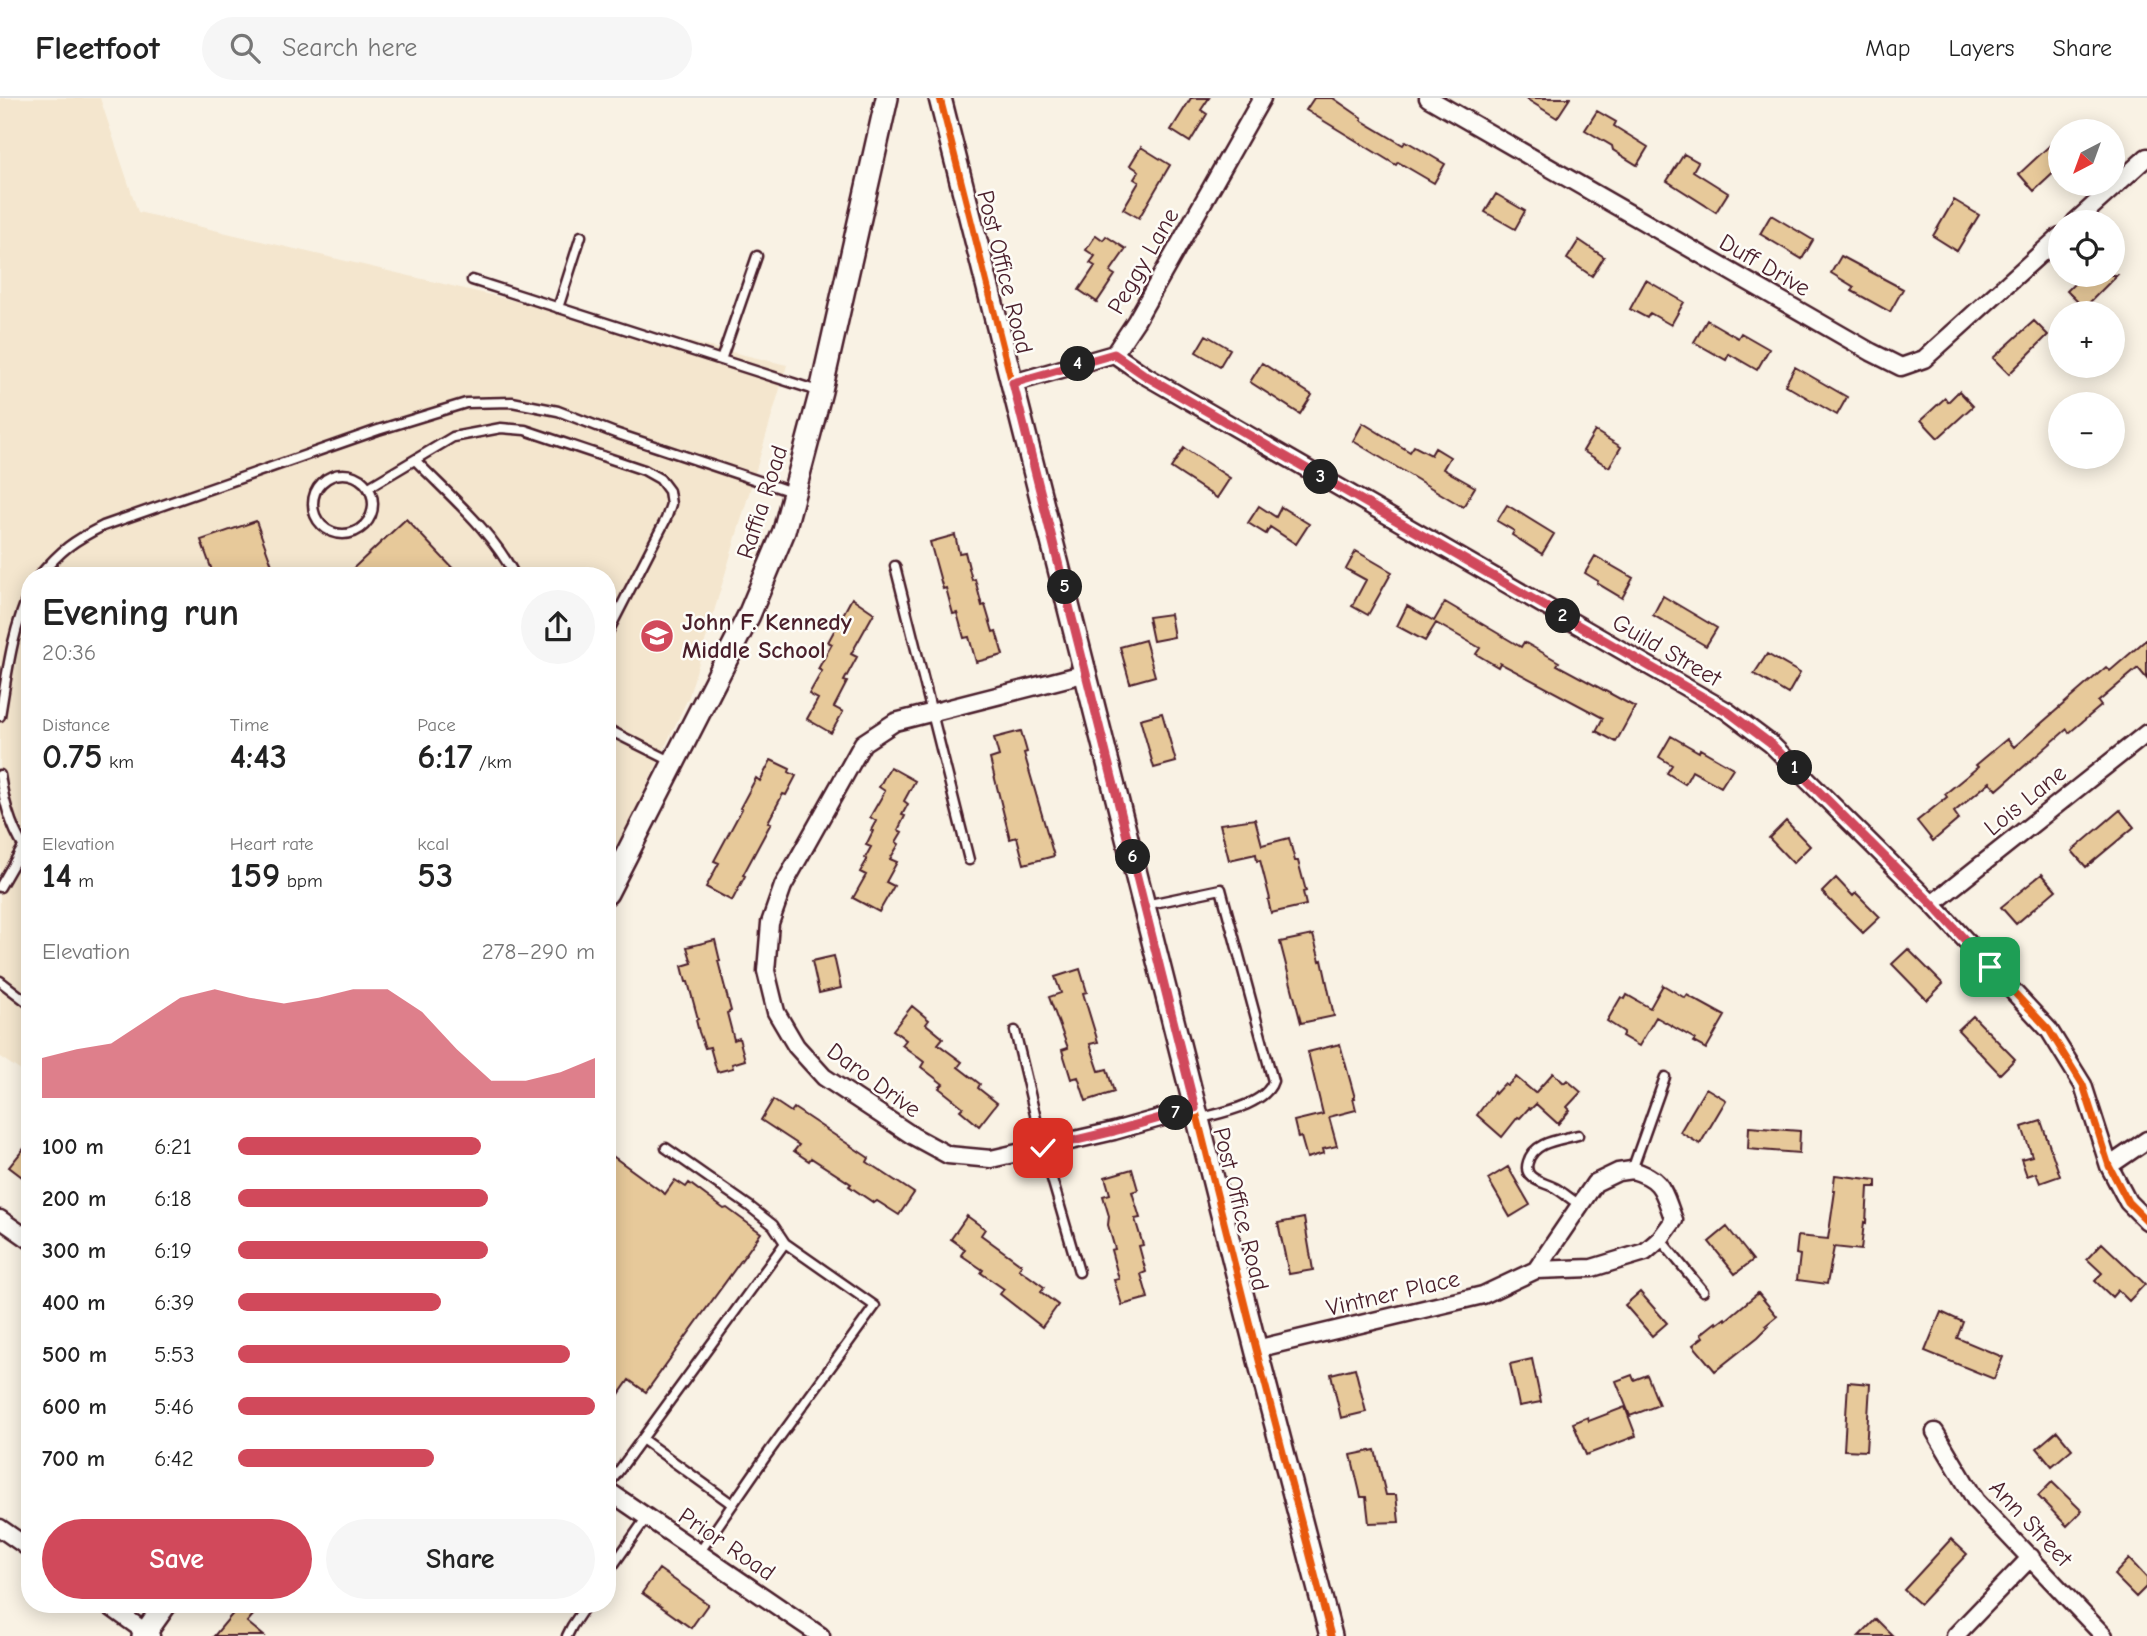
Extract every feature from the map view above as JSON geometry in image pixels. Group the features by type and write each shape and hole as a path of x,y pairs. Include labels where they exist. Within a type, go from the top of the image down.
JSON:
{"street":[{"name":"Raffia Road","path":"616,876 749,615 784,531 821,391 887,98"},
{"name":"Post Office Road","path":"940,98 1331,1636"},
{"name":"Peggy Lane","path":"1114,354 1136,321 1262,98"},
{"name":"Duff Drive","path":"1428,98 1901,367 1924,359 2048,247"},
{"path":"2088,210 2147,157"},
{"path":"1013,383 1114,354"},
{"name":"Guild Street","path":"1114,354 1146,376 1727,711 1771,744 1932,904 2049,1030 2083,1085 2109,1166 2129,1202 2147,1221"},
{"name":"Daro Drive","path":"1087,673 895,722 863,743 783,886 770,923 766,971 776,1012 796,1046 824,1076 913,1136 948,1155 991,1159 1197,1114"},
{"name":"Lois Lane","path":"1932,904 2147,733"},
{"path":"2109,1166 2147,1140"},
{"path":"1536,1270 1595,1183 1618,1172 1632,1170 1646,1174 1659,1183 1674,1220 1660,1239"},
{"path":"0,1219 21,1234"},
{"name":"Vintner Place","path":"1256,1349 1483,1295 1536,1270 1592,1268 1645,1252 1660,1239"},
{"name":"Ann Street","path":"1935,1432 1976,1501 2105,1636"},
{"name":"Prior Road","path":"616,1495 821,1636"},
{"path":"0,1528 21,1543"},
{"path":"1955,1636 2031,1558"},
{"path":"118,1613 147,1635 161,1613"}],"lane":[{"path":"558,308 581,236"},
{"path":"721,360 757,256"},
{"path":"472,280 821,391"},
{"path":"46,567 73,542 103,526 378,430 466,403 512,402 558,411 615,433 795,492"},
{"path":"369,487 453,436 500,428 525,430 627,464 660,479 669,491 671,503 666,519 616,616"},
{"path":"415,460 491,538 511,567"},
{"path":"343,473 353,475 369,487 374,505 367,523 359,530 340,534 323,526 316,518 313,498 324,480 343,473"},
{"path":"895,566 969,860"},
{"path":"0,716 21,615"},
{"path":"616,734 674,763"},
{"path":"0,775 3,801 21,842"},
{"path":"0,887 21,850"},
{"path":"1145,905 1221,889 1272,1081 1270,1089 1247,1104 1197,1114"},
{"path":"0,981 21,997"},
{"path":"1016,1031 1043,1148 1079,1272"},
{"path":"1632,1170 1665,1077"},
{"path":"1578,1135 1537,1147 1528,1160 1527,1170 1540,1182 1555,1187 1580,1205"},
{"path":"666,1148 750,1206 773,1225 785,1243 875,1307 699,1553"},
{"path":"1660,1239 1703,1291"},
{"path":"616,1475 785,1243"},
{"path":"642,1439 732,1504"},
{"path":"616,1561 647,1517"},
{"path":"567,1636 581,1613"}],"shaded area":[{"name":"John F. Kennedy Middle School","path":"0,98 100,98 138,212 787,365 689,696 616,851 616,567 21,567 21,1071 0,1057"}],"building":[{"path":"1191,98 1209,98 1201,110 1207,114 1190,142 1171,130"},
{"path":"1314,98 1333,98 1362,118 1361,120 1403,145 1406,141 1445,164 1434,183 1398,162 1396,165 1306,110"},
{"path":"1525,98 1570,98 1557,118"},
{"path":"1597,111 1616,122 1614,126 1648,147 1637,165 1585,130"},
{"path":"1141,147 1170,165 1139,218 1123,209 1139,182 1134,179 1139,171 1130,165"},
{"path":"2048,147 2048,178 2034,191 2019,174"},
{"path":"1684,154 1698,162 1693,171 1728,193 1716,212 1667,181"},
{"path":"1496,194 1525,211 1515,229 1485,212"},
{"path":"1954,200 1979,215 1957,251 1933,236"},
{"path":"1771,215 1813,240 1802,259 1760,234"},
{"path":"1096,235 1103,240 1106,236 1126,249 1110,272 1115,275 1097,302 1079,290 1095,266 1090,263 1095,256 1086,250"},
{"path":"1579,240 1604,257 1592,276 1567,259"},
{"path":"1841,256 1903,289 1890,312 1852,291 1854,287 1831,273"},
{"path":"1646,280 1684,302 1671,325 1650,313 1647,318 1630,309"},
{"path":"2071,287 2105,287 2091,301 2077,301 2067,291"},
{"path":"1707,320 1738,338 1741,333 1769,349 1757,370 1729,354 1726,360 1694,342"},
{"path":"2034,321 2048,335 2009,374 1993,358"},
{"path":"1206,335 1230,349 1220,366 1196,352"},
{"path":"1262,363 1312,395 1300,414 1250,382"},
{"path":"1795,367 1847,397 1837,415 1785,385"},
{"path":"1959,391 1973,406 1938,438 1921,420 1945,398 1948,402"},
{"path":"1363,423 1410,452 1414,446 1431,455 1435,448 1450,457 1443,469 1475,487 1463,507 1353,441"},
{"path":"1595,431 1621,447 1609,467 1583,451"},
{"path":"1184,448 1230,478 1217,498 1171,468"},
{"path":"1507,505 1554,534 1542,554 1512,535 1514,531 1497,521"},
{"path":"1259,506 1276,517 1281,507 1309,524 1296,544 1270,527 1266,534 1248,523"},
{"path":"406,519 451,567 355,567"},
{"path":"256,521 273,567 211,567 201,540"},
{"path":"955,535 959,553 965,552 972,580 975,579 982,606 985,605 1003,655 976,662 969,637 964,638 957,613 953,614 946,588 943,589 930,542"},
{"path":"1356,551 1392,572 1368,615 1352,606 1366,580 1346,569"},
{"path":"1595,556 1633,578 1622,598 1585,573"},
{"path":"1663,596 1717,628 1706,646 1653,615"},
{"path":"852,598 874,613 851,654 857,657 834,707 843,712 831,733 807,719 818,699 809,694 822,671 818,669 832,644 828,642"},
{"path":"1445,602 1521,647 1524,642 1559,662 1557,665 1635,707 1616,742 1596,731 1603,718 1500,663 1498,667 1476,654 1480,648 1436,623 1425,641 1397,626 1407,606 1434,621"},
{"path":"1170,614 1174,637 1153,641 1148,617"},
{"path":"2147,639 2147,679 2138,668 2098,702 2101,706 2069,733 2067,729 1997,790 1990,782 1954,812 1959,819 1933,841 1917,821 1947,797 1945,794 2007,739 2014,747 2106,667 2110,671"},
{"path":"1145,640 1155,676 1130,683 1120,647"},
{"path":"1767,654 1800,673 1788,694 1754,674"},
{"path":"1162,713 1176,762 1154,768 1140,719"},
{"path":"1021,731 1027,752 1024,753 1054,856 1024,864 1017,837 1010,839 990,759 999,756 994,738"},
{"path":"1671,736 1733,768 1721,787 1692,771 1685,784 1667,773 1672,765 1659,757"},
{"path":"771,760 790,769 789,772 796,776 768,822 771,823 732,901 706,887 719,863 714,861 742,809 740,808 756,778 760,781"},
{"path":"890,767 915,781 904,801 908,804 898,830 902,832 896,842 899,844 890,859 897,862 886,882 894,886 879,912 853,898 866,875 860,872 867,860 865,858 871,847 866,845 876,821 870,817 885,791 879,787"},
{"path":"2120,810 2134,827 2086,867 2072,851"},
{"path":"1255,819 1262,845 1289,838 1306,891 1303,892 1306,905 1271,913 1270,899 1256,854 1229,860 1220,824"},
{"path":"1786,821 1810,846 1793,863 1769,838"},
{"path":"2042,874 2056,890 2016,924 2001,907"},
{"path":"1836,878 1853,896 1856,893 1880,917 1863,933 1822,892"},
{"path":"1313,935 1320,961 1322,960 1334,1016 1301,1023 1280,942"},
{"path":"715,940 731,1011 727,1013 734,1040 739,1038 745,1060 732,1064 733,1068 717,1072 710,1047 705,1048 699,1032 698,1019 682,966 692,963 687,947"},
{"path":"1908,949 1943,984 1927,1000 1892,964"},
{"path":"834,956 841,988 819,993 812,961"},
{"path":"1080,969 1087,992 1083,993 1098,1042 1090,1044 1099,1071 1107,1069 1114,1092 1086,1101 1078,1077 1071,1079 1062,1050 1068,1048 1049,997 1061,993 1055,977"},
{"path":"1663,985 1725,1016 1706,1049 1693,1042 1695,1039 1656,1017 1639,1046 1622,1036 1624,1032 1607,1021 1621,997 1625,999 1627,995 1650,1008"},
{"path":"912,1006 929,1020 926,1024 943,1038 938,1044 962,1062 958,1067 980,1084 978,1088 997,1103 979,1126 960,1110 963,1107 939,1088 943,1084 921,1067 924,1062 902,1045 906,1040 893,1030"},
{"path":"1973,1016 2015,1059 2000,1074 1958,1030"},
{"path":"1340,1044 1356,1110 1329,1117 1337,1146 1323,1149 1324,1153 1307,1158 1294,1121 1323,1114 1308,1052"},
{"path":"1553,1073 1581,1092 1567,1107 1570,1110 1558,1124 1536,1104 1518,1117 1502,1137 1477,1115 1494,1092 1495,1094 1504,1084 1507,1086 1516,1077 1535,1093"},
{"path":"1706,1088 1726,1100 1700,1144 1680,1132"},
{"path":"773,1100 791,1112 794,1108 869,1158 867,1162 914,1193 899,1215 877,1201 874,1203 811,1158 809,1161 794,1151 799,1145 761,1120"},
{"path":"2041,1121 2060,1176 2040,1183 2036,1173 2027,1176 2021,1159 2032,1156 2022,1127"},
{"path":"1749,1127 1800,1131 1799,1153 1748,1149"},
{"path":"21,1152 21,1176 9,1167"},
{"path":"616,1159 665,1194 675,1180 686,1187 689,1183 761,1233 646,1392 629,1380 616,1398"},
{"path":"1508,1167 1530,1205 1510,1217 1488,1179"},
{"path":"1132,1169 1138,1190 1132,1192 1140,1218 1135,1219 1143,1245 1139,1246 1146,1272 1141,1274 1148,1298 1122,1305 1114,1280 1119,1279 1111,1250 1115,1249 1103,1196 1110,1194 1105,1177"},
{"path":"1835,1175 1876,1180 1876,1187 1868,1187 1861,1250 1834,1247 1827,1284 1797,1280 1800,1255 1796,1254 1798,1236 1828,1239"},
{"path":"967,1216 985,1229 981,1235 1022,1265 1019,1269 1044,1287 1041,1292 1058,1305 1042,1327 1000,1294 1004,1289 981,1273 983,1270 961,1255 965,1249 951,1239"},
{"path":"1304,1218 1313,1270 1289,1274 1278,1223"},
{"path":"1727,1227 1753,1260 1735,1274 1709,1242"},
{"path":"2102,1243 2145,1284 2129,1301 2118,1290 2112,1297 2095,1281 2102,1273 2087,1259"},
{"path":"1640,1292 1667,1323 1652,1336 1625,1305"},
{"path":"1758,1293 1777,1316 1766,1325 1768,1327 1758,1337 1715,1371 1693,1345 1703,1337 1701,1334 1716,1322 1717,1324 1725,1318 1726,1320"},
{"path":"1941,1312 1963,1322 1957,1338 2003,1357 1994,1379 1925,1351"},
{"path":"1532,1359 1541,1402 1519,1406 1510,1364"},
{"path":"1355,1368 1366,1412 1341,1418 1331,1374"},
{"path":"1632,1375 1634,1380 1647,1375 1659,1405 1630,1416 1616,1381"},
{"path":"1848,1382 1870,1384 1866,1451 1844,1450"},
{"path":"1625,1407 1636,1436 1586,1455 1573,1423 1588,1417 1589,1421"},
{"path":"2057,1431 2072,1449 2052,1466 2037,1448"},
{"path":"1375,1450 1386,1495 1396,1495 1399,1522 1369,1523 1366,1497 1361,1497 1351,1455"},
{"path":"2052,1482 2082,1511 2067,1526 2038,1496"},
{"path":"1951,1539 1967,1554 1920,1604 1904,1590"},
{"path":"2129,1559 2147,1578 2147,1586 2136,1597 2114,1575"},
{"path":"659,1569 708,1604 691,1628 642,1593"},
{"path":"233,1613 255,1613 247,1622 264,1636 214,1636"},
{"path":"1876,1619 1893,1636 1859,1636"}],"cycle path":[{"path":"940,98 1331,1636"},
{"path":"1114,354 1146,376 1727,711 1771,744 1932,904 2049,1030 2083,1085 2109,1166 2128,1202 2147,1221"}],"place":[{"name":"John F. Kennedy Middle School","path":"657,636"}],"route":[{"path":"1043,1148 1195,1108 1013,383 1114,354 1146,376 1727,711 1771,744 1932,904 1990,967"}]}
